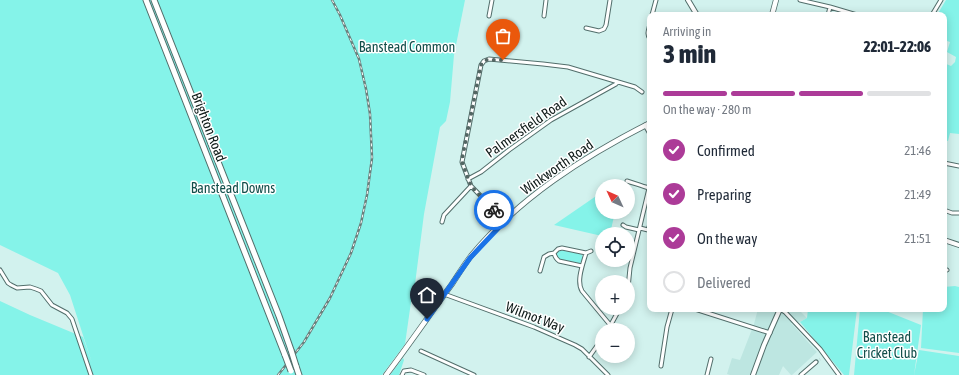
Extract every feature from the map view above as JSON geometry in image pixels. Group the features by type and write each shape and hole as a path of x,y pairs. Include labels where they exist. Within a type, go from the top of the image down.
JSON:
{"highway":[{"name":"Brighton Road","path":"146,0 291,373"},
{"name":"Brighton Road","path":"154,0 279,316 299,375"}],"main road":[{"path":"688,0 695,12"},
{"path":"773,12 776,0"},
{"name":"Winkworth Road","path":"386,375 405,351 470,258 505,221 534,194 571,168 593,154 645,126"},
{"path":"947,241 959,245"},
{"path":"753,375 779,312"}],"street":[{"path":"489,16 492,0"},
{"path":"544,16 546,0"},
{"path":"586,28 599,31 604,30 610,0"},
{"path":"653,12 656,0"},
{"path":"800,0 847,12"},
{"path":"934,12 941,0"},
{"path":"829,12 830,7"},
{"path":"505,221 471,186 462,162 481,65 484,61 489,59 562,66 635,87 642,92"},
{"name":"Palmersfield Road","path":"468,179 481,172 551,120 616,84 617,82"},
{"path":"947,163 959,166"},
{"path":"635,183 647,190"},
{"path":"442,222 444,215 471,186"},
{"path":"629,275 647,199"},
{"path":"947,211 959,213"},
{"path":"623,225 626,227 647,230"},
{"path":"540,271 544,257 554,253 558,249 562,248 586,253 591,251"},
{"path":"554,253 554,257 559,261 582,266"},
{"path":"586,253 579,284 581,289 609,323"},
{"path":"0,270 8,283 11,285 17,288 36,288 41,291 50,303 67,313 72,320 91,375"},
{"name":"Wilmot Way","path":"444,294 561,338 579,347 608,375"},
{"path":"660,366 671,312"},
{"path":"704,312 770,333"},
{"path":"785,312 824,355 839,375"},
{"path":"589,357 595,348"},
{"path":"421,351 474,375"},
{"path":"820,359 824,355"},
{"path":"707,375 712,359"},
{"path":"801,375 816,362"},
{"path":"402,375 404,371 408,370 424,375"}],"shaded area":[{"path":"757,312 801,312 807,318 800,322 791,323 817,352 792,375 783,366 779,375 727,374 732,358 740,360"}],"green space":[{"name":"Banstead Downs","path":"0,0 465,0 454,55 450,102 446,121 440,127 424,214 415,284 405,344 382,375 0,375 0,301 83,337 92,363 70,295 58,273 0,245"},
{"path":"946,0 959,0 959,134 950,133 948,141 947,64 951,66 955,62 956,57 947,52 950,42 947,41 947,12 939,12"},
{"path":"595,197 595,219 613,219 612,227 595,227 595,234 554,225"},
{"path":"558,250 581,254 583,259 580,263 578,263 558,259 556,254"},
{"path":"947,287 959,287 959,353 921,348 923,312 947,312"},
{"path":"808,312 857,312 849,375 844,375 800,322 807,318"},
{"name":"Banstead Cricket Club","path":"860,312 888,312 921,325 914,375 854,375"},
{"name":"Banstead Cricket Club","path":"919,350 959,356 959,375 914,375"},
{"path":"403,358 404,360 399,375 390,375"}],"tunnel":[{"path":"816,362 820,359"}],"railway":[{"path":"278,375 304,342 330,298 351,253 361,223 367,195 372,158 370,114 366,89 359,59 332,0"}],"way so far":[{"path":"494,210 471,186 462,159 481,65 484,61 489,59 503,60"}],"route":[{"path":"427,319 470,258 489,236 505,221 494,210"}],"park label":[{"name":"Banstead Common","path":"407,47"}]}
